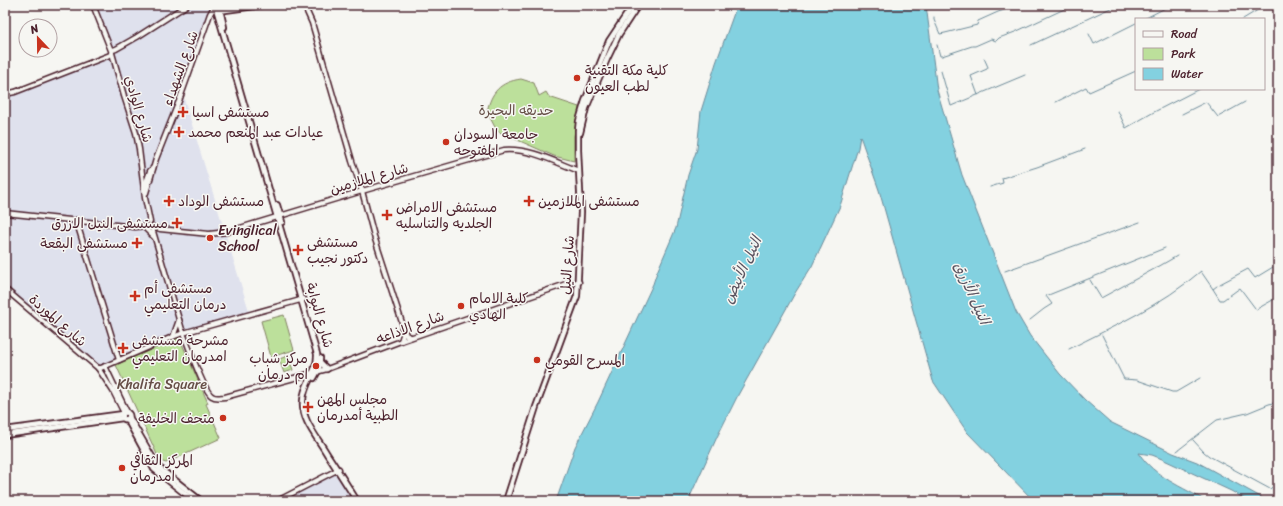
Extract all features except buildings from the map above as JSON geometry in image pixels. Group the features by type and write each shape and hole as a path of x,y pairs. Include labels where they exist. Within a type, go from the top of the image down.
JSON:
{"main road":[{"path":"218,9 262,5"},
{"name":"شارع النيل","path":"506,501 536,407 576,302 579,282 581,212 578,130 582,109 609,41 633,5"},
{"name":"شارع النيل","path":"578,138 586,108 607,58 619,34 638,5"},
{"name":"شارع البوابة","path":"218,9 278,217 319,348 320,362 308,390 306,400 308,417 357,501"},
{"name":"شارع البوابة","path":"303,299 317,354 315,372"},
{"path":"320,362 327,369"},
{"path":"5,430 126,416 154,469 188,494 201,501"},
{"path":"5,435 103,419"},
{"name":"شارع البوابة","path":"338,469 360,501"},
{"path":"188,494 194,501"}],"street":[{"name":"شارع الوادي","path":"93,5 112,53 136,133 150,226 156,237 183,333"},
{"path":"5,94 15,92 110,55 113,50 137,37 187,5"},
{"path":"305,6 312,23 383,266 406,335 412,338"},
{"name":"شارع الشهداء","path":"144,188 209,20 218,9"},
{"name":"شارع الملازمين","path":"5,213 135,227 150,226 200,234 212,234 233,230 497,152 510,150 530,152 579,171"},
{"path":"142,169 152,169"},
{"name":"شارع الشهداء","path":"145,196 152,169"},
{"path":"356,174 358,186 361,192"},
{"path":"354,194 358,186"},
{"path":"76,220 119,360"},
{"path":"150,226 156,237 162,228"},
{"name":"شارع الاذاعه","path":"183,333 210,394 213,397 225,397 327,369 401,341 566,284 579,282"},
{"name":"شارع الموردة","path":"5,289 98,368 113,391 126,416"},
{"path":"98,368 183,333 303,299"},
{"path":"173,337 179,318"},
{"path":"401,320 403,332 401,341"},
{"path":"106,366 126,416"},
{"path":"277,501 338,469"}],"shaded area":[{"path":"91,5 217,5 182,92 250,314 192,331 100,366 5,287 5,94 112,55"},
{"path":"335,472 354,501 279,501"}],"green space":[{"name":"حديقه البحيرة","path":"521,79 534,83 539,96 546,92 549,97 579,107 574,136 574,161 554,156 497,131 487,112 491,99 502,85"},
{"path":"284,315 294,350 271,357 261,321"},
{"name":"Khalifa Square","path":"179,337 208,403 206,404 221,438 166,463 160,461 116,365"},
{"path":"288,356 293,370 284,373 279,359"}],"water":[{"path":"737,5 926,5 937,90 962,175 1016,312 1030,336 1060,374 1085,400 1110,422 1173,453 1197,462 1268,501 1249,501 1162,459 1152,455 1139,453 1153,469 1161,475 1206,501 1034,501 967,432 933,381 879,190 860,136 858,148 840,206 812,266 795,293 738,395 688,501 556,501 575,447 598,402 653,284 676,228 688,175 697,149 701,111 716,63"}],"waterway":[{"path":"937,45 940,56 942,56 975,46 991,39 996,41 999,38 1073,5"},
{"path":"1031,45 1117,5"},
{"path":"1146,18 1171,5"},
{"path":"1245,18 1266,5"},
{"path":"934,17 940,34 977,25 978,21 1014,7"},
{"path":"1089,34 1094,44 1135,24"},
{"path":"978,95 971,76 987,69 988,67 984,58"},
{"path":"941,71 951,106 1025,75"},
{"path":"1056,102 1086,87 1089,92 1135,71"},
{"path":"1118,111 1126,128 1197,90"},
{"path":"1182,114 1206,102 1218,117 1245,102"},
{"path":"990,187 1003,183 1002,178 1085,149"},
{"path":"1005,271 1140,222"},
{"path":"1030,320 1052,304 1046,296 1165,248"},
{"path":"1090,280 1101,298 1177,256"},
{"path":"1220,284 1248,269 1255,278 1278,264"},
{"path":"1069,349 1154,305 1201,272"},
{"path":"1202,273 1213,289 1217,286"},
{"path":"1229,296 1240,288 1255,308"},
{"path":"1213,289 1220,300 1227,297"},
{"path":"1257,309 1278,297"},
{"path":"1102,335 1124,379 1137,380 1176,392 1200,378"},
{"path":"1177,451 1217,420 1247,413 1278,402"},
{"path":"1193,440 1209,456 1270,489 1278,482"}],"place":[{"name":"كلية مكة التقنية لطب العيون","path":"577,78"},
{"name":"مستشفى اسيا","path":"183,112"},
{"name":"عيادات عبد المنعم محمد","path":"179,132"},
{"name":"جامعة السودان المفتوحه","path":"446,142"},
{"name":"مستشفى الوداد","path":"169,201"},
{"name":"مستشفى الملازمين","path":"529,201"},
{"name":"مستشفى الامراض الجلديه والتناسليه","path":"387,215"},
{"name":"مستشفى النيل الازرق","path":"177,223"},
{"name":"Evinglical School","path":"210,238"},
{"name":"مستشفى البقعة","path":"137,243"},
{"name":"مستشفى دكتور نجيب","path":"298,250"},
{"name":"مستشفى أم درمان التعليمي","path":"135,296"},
{"name":"كلية الامام الهادي","path":"461,306"},
{"name":"مشرحة مستشفى امدرمان التعليمي","path":"123,348"},
{"name":"المسرح القومي","path":"537,360"},
{"name":"مركز شباب ام درمان","path":"316,366"},
{"name":"مجلس المهن الطبية أمدرمان","path":"308,407"},
{"name":"متحف الخليفة","path":"223,418"},
{"name":"المركز الثقافي امدرمان","path":"122,468"}],"water label":[{"name":"النيل الأبيض","path":"742,270"},
{"name":"النيل الأزرق","path":"972,293"}]}
